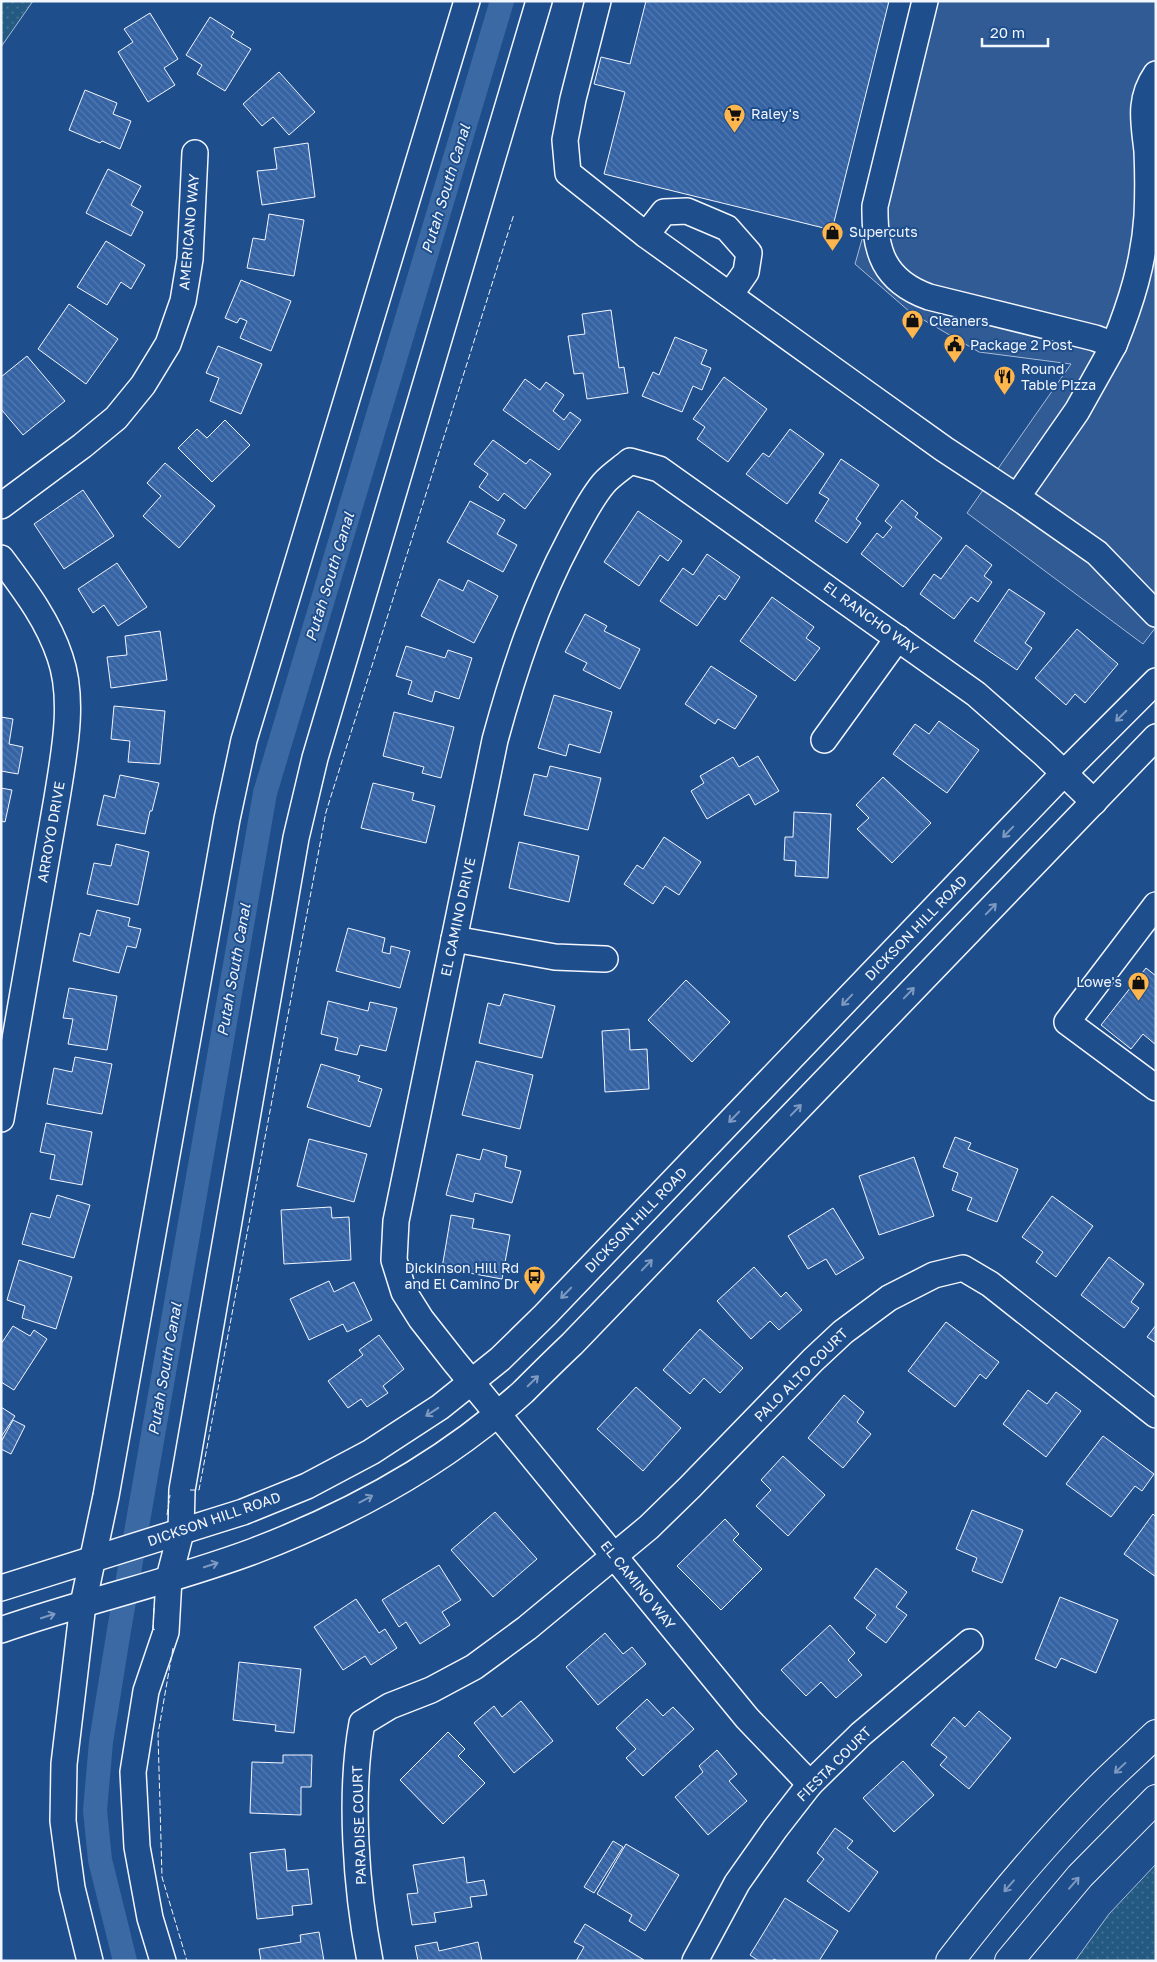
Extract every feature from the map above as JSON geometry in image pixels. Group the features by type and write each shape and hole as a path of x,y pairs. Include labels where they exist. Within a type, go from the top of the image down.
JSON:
{"main road":[{"path":"950,1961 990,1909 1046,1844 1100,1786 1156,1734"},
{"path":"1009,1961 1080,1876 1156,1800"}],"street":[{"path":"90,1961 72,1888 63,1821 64,1764 103,1556 202,952 227,819 244,740 467,1"},
{"path":"164,1961 150,1918 137,1847 134,1772 146,1691 166,1632 159,1581 182,1532 182,1490 296,838 315,758 539,1"},
{"path":"598,1 573,99 565,140 568,173 646,235 944,449 1097,553 1156,614"},
{"path":"925,1 875,206 880,255 894,276 912,291 929,297 1095,338 1114,345"},
{"path":"1017,497 1077,411 1114,345 1129,307 1148,271 1148,183 1142,114 1150,82 1156,74"},
{"name":"AMERICANO WAY","path":"1,506 82,446 116,418 143,385 168,344 183,301 190,259 195,153"},
{"path":"646,235 664,212 687,211 727,228 749,253 746,272 730,295"},
{"name":"EL RANCHO WAY","path":"630,461 659,469 976,694 1094,802"},
{"name":"EL CAMINO DRIVE","path":"471,1382 421,1319 404,1292 394,1260 396,1221 495,740 510,684 528,630 549,578 579,523 604,484 630,461"},
{"name":"ARROYO DRIVE","path":"1,558 47,625 61,658 68,701 65,745 58,798 1,1119"},
{"path":"824,740 898,638"},
{"name":"DICKSON HILL ROAD","path":"1,1588 243,1512 307,1486 371,1452 440,1407 500,1359 545,1315 1064,773 1156,681"},
{"path":"1,1630 253,1551 323,1522 392,1486 463,1440 522,1392 572,1344 1156,737"},
{"path":"1156,905 1067,1022 1156,1088"},
{"path":"454,939 555,957 605,959"},
{"name":"PALO ALTO COURT","path":"614,1556 649,1527 690,1487 842,1332 889,1298 934,1275 964,1268 990,1284 1156,1415"},
{"name":"EL CAMINO WAY","path":"471,1382 747,1718 810,1784"},
{"name":"PARADISE COURT","path":"370,1961 358,1866 355,1794 357,1752 362,1723 390,1706 431,1690 474,1667 527,1628 614,1556"},
{"name":"FIESTA COURT","path":"694,1961 737,1883 775,1828 810,1784 861,1734 970,1642"}],"shaded area":[{"path":"1,1 33,1 1,47"},
{"path":"930,1 1156,1 1156,627 1143,644 967,513 1071,364 979,352 910,312 855,264"},
{"path":"1156,1864 1156,1961 1075,1961 1109,1914"}],"building":[{"name":"Raley's","path":"646,1 889,1 832,230 604,174 625,92 594,84 601,57 630,64"},
{"path":"150,13 178,59 164,68 175,85 148,102 118,52 133,42 124,29"},
{"path":"210,17 234,32 231,37 251,49 225,91 197,74 202,65 186,55"},
{"path":"279,72 315,112 289,135 273,117 262,126 243,104"},
{"path":"85,90 117,103 113,114 131,121 120,149 69,130"},
{"path":"308,143 315,197 262,205 257,171 277,169 274,148"},
{"path":"108,169 141,186 131,205 143,212 131,236 86,213"},
{"path":"269,214 304,220 294,276 247,268 253,238 265,240"},
{"path":"106,241 145,265 131,289 121,282 107,305 77,287"},
{"path":"241,280 291,301 271,351 240,338 247,321 240,318 237,323 225,318"},
{"path":"69,304 118,339 86,384 38,349"},
{"path":"611,310 619,368 624,367 628,393 587,399 583,373 574,374 568,336 585,334 582,314"},
{"path":"675,337 707,350 701,364 711,368 702,390 693,386 682,412 642,396 653,372 659,375"},
{"path":"218,346 262,364 241,414 210,401 219,378 206,373"},
{"path":"27,356 65,401 23,435 1,409 1,377"},
{"path":"724,377 767,409 728,462 697,439 705,427 693,419"},
{"path":"525,379 540,390 546,382 564,395 553,411 564,420 570,412 581,420 559,450 503,410"},
{"path":"225,420 250,445 212,482 178,448 197,429 207,438"},
{"path":"790,429 824,454 787,504 746,474 763,453 769,457"},
{"path":"493,440 526,464 530,459 551,474 525,509 504,493 498,501 479,487 488,474 474,464"},
{"path":"841,459 879,485 856,519 861,523 847,543 815,521 829,499 819,493"},
{"path":"165,463 215,506 179,548 143,516 161,496 147,483"},
{"path":"83,490 114,536 64,569 34,524"},
{"path":"902,500 918,513 915,517 942,538 903,587 861,554 877,533 883,538 892,527 885,521"},
{"path":"470,501 505,520 497,534 517,545 503,572 447,542"},
{"path":"638,511 682,541 668,561 660,555 639,586 604,562"},
{"path":"966,545 992,565 984,576 992,582 978,602 971,597 954,619 920,594 934,574 941,579"},
{"path":"707,554 740,577 725,600 719,595 697,626 660,601 683,568 693,575"},
{"path":"117,563 147,607 118,626 104,605 93,613 78,589"},
{"path":"439,579 463,591 468,580 498,596 474,643 421,616"},
{"path":"1009,589 1045,613 1025,643 1032,648 1017,670 974,641"},
{"path":"772,597 814,627 806,638 820,648 795,681 740,641"},
{"path":"585,614 607,626 604,631 640,649 620,689 583,670 587,663 565,652"},
{"path":"1077,629 1118,664 1085,703 1075,694 1066,705 1035,678"},
{"path":"160,631 167,680 111,688 107,657 127,655 125,636"},
{"path":"406,646 445,658 448,650 472,658 459,699 435,691 432,702 408,694 412,681 396,676"},
{"path":"711,666 757,696 735,729 718,719 715,724 685,704"},
{"path":"554,695 612,712 600,753 569,744 566,756 538,748"},
{"path":"114,706 165,711 160,764 128,762 130,741 111,739"},
{"path":"394,712 454,727 441,778 422,773 424,767 383,756"},
{"path":"1,717 13,719 9,744 23,747 18,774 1,771"},
{"path":"939,721 979,750 947,793 893,754 915,724 929,734"},
{"path":"758,756 779,791 755,805 749,794 707,819 691,791 704,783 700,776 733,757 739,767"},
{"path":"550,766 601,778 588,830 524,815 534,774 547,777"},
{"path":"120,775 159,783 145,834 97,825 104,795 115,798"},
{"path":"883,777 931,823 892,863 857,829 869,818 856,805"},
{"path":"373,783 414,793 412,800 435,806 426,843 361,828"},
{"path":"1,788 12,790 5,822 1,821"},
{"path":"794,812 831,814 828,878 795,876 796,861 784,860 785,837 793,837"},
{"path":"664,837 701,862 679,895 665,886 653,904 624,884 637,865 643,869"},
{"path":"519,842 579,856 569,902 509,888"},
{"path":"116,844 149,852 138,905 87,894 94,863 111,866"},
{"path":"97,910 130,918 128,926 141,929 136,948 127,946 119,973 73,961 80,933 90,936"},
{"path":"348,928 385,938 382,952 390,954 391,946 410,951 400,988 336,971"},
{"name":"Lowe's","path":"1146,968 1156,976 1156,1045 1143,1034 1131,1049 1101,1025"},
{"path":"686,980 730,1022 692,1062 648,1020"},
{"path":"69,988 117,996 107,1050 68,1044 73,1019 63,1018"},
{"path":"504,994 555,1006 542,1058 479,1043 488,1003 500,1006"},
{"path":"328,1001 368,1011 370,1002 397,1008 386,1051 360,1045 357,1055 335,1050 338,1038 321,1034"},
{"path":"629,1029 630,1050 647,1049 649,1089 605,1092 602,1031"},
{"path":"75,1057 112,1064 102,1114 47,1104 54,1068 72,1072"},
{"path":"476,1061 533,1075 520,1129 462,1115"},
{"path":"321,1064 360,1076 358,1081 382,1089 370,1127 307,1107"},
{"path":"46,1123 92,1132 82,1185 50,1179 55,1155 40,1152"},
{"path":"955,1137 971,1143 968,1149 1018,1169 997,1222 967,1210 972,1198 952,1190 958,1173 943,1167"},
{"path":"309,1139 367,1154 354,1202 297,1186"},
{"path":"483,1149 507,1156 505,1167 521,1171 512,1203 475,1193 473,1202 446,1195 457,1154 480,1160"},
{"path":"914,1157 934,1216 879,1235 859,1176"},
{"path":"57,1195 90,1205 74,1258 22,1244 31,1213 50,1218"},
{"path":"1052,1196 1093,1226 1056,1277 1036,1262 1043,1252 1022,1237"},
{"path":"331,1207 332,1218 349,1217 351,1260 284,1264 281,1210"},
{"path":"833,1208 864,1258 836,1275 826,1259 808,1269 788,1236"},
{"path":"451,1215 474,1219 472,1228 510,1235 502,1279 442,1268"},
{"path":"1109,1257 1144,1284 1131,1302 1139,1308 1124,1328 1081,1295"},
{"path":"19,1260 72,1277 56,1329 22,1318 25,1306 7,1300"},
{"path":"754,1267 781,1297 786,1292 802,1310 779,1330 770,1321 751,1339 717,1301"},
{"path":"329,1281 334,1292 354,1282 372,1320 347,1332 343,1324 309,1340 290,1299"},
{"path":"946,1322 999,1362 986,1379 980,1374 955,1407 908,1371"},
{"path":"1156,1325 1156,1343 1147,1337"},
{"path":"13,1326 30,1336 34,1330 47,1339 14,1390 1,1382 1,1344"},
{"path":"700,1329 743,1368 720,1393 704,1378 690,1394 663,1370"},
{"path":"379,1335 404,1369 383,1386 388,1393 367,1407 361,1399 348,1408 328,1381 363,1355 359,1350"},
{"path":"636,1387 681,1428 643,1471 597,1429"},
{"path":"1028,1390 1047,1404 1056,1392 1081,1411 1046,1457 1003,1424"},
{"path":"844,1395 864,1412 857,1422 871,1434 843,1468 808,1438"},
{"path":"1,1407 15,1416 1,1437"},
{"path":"13,1420 25,1426 11,1454 1,1449 1,1442"},
{"path":"1103,1436 1154,1474 1142,1491 1135,1486 1111,1517 1066,1484"},
{"path":"783,1456 825,1495 788,1536 756,1506 771,1490 761,1480"},
{"path":"972,1510 1023,1530 1002,1583 972,1571 977,1558 956,1549"},
{"path":"495,1512 537,1559 493,1597 451,1550"},
{"path":"1153,1514 1156,1517 1156,1577 1124,1554"},
{"path":"725,1519 739,1534 733,1540 762,1569 721,1610 677,1566"},
{"path":"439,1565 461,1600 442,1612 450,1625 420,1644 406,1622 399,1627 382,1600"},
{"path":"876,1568 907,1592 896,1607 907,1615 886,1643 866,1628 876,1615 854,1598"},
{"path":"1060,1597 1118,1620 1096,1673 1061,1658 1056,1668 1035,1659"},
{"path":"356,1599 379,1633 385,1629 397,1648 371,1665 365,1656 343,1670 314,1627"},
{"path":"830,1625 855,1653 848,1660 862,1675 836,1698 821,1682 806,1696 781,1670"},
{"path":"605,1633 623,1654 632,1647 646,1664 598,1705 566,1667"},
{"path":"239,1662 301,1669 294,1733 275,1731 276,1725 233,1720"},
{"path":"647,1699 663,1716 673,1707 694,1729 643,1776 626,1758 636,1749 616,1728"},
{"path":"521,1701 553,1741 514,1773 474,1723 494,1706 502,1717"},
{"path":"979,1711 1011,1738 969,1789 940,1765 947,1757 931,1745 954,1717 965,1727"},
{"path":"448,1732 465,1749 458,1756 485,1783 443,1824 400,1780"},
{"path":"717,1750 737,1774 729,1781 747,1801 708,1835 675,1797 703,1772 699,1766"},
{"path":"283,1755 312,1755 311,1787 301,1787 301,1815 250,1813 252,1762 283,1763"},
{"path":"903,1761 934,1795 894,1832 863,1798"},
{"path":"835,1828 853,1841 847,1848 878,1872 849,1912 807,1881 824,1859 817,1853"},
{"path":"613,1841 623,1847 594,1893 584,1887"},
{"path":"626,1844 679,1875 645,1931 629,1921 632,1915 597,1894"},
{"path":"285,1849 287,1871 308,1869 312,1904 292,1906 293,1915 257,1919 250,1853"},
{"path":"464,1857 467,1883 484,1880 487,1895 470,1897 472,1907 434,1913 436,1922 412,1925 407,1894 418,1893 413,1865"},
{"path":"785,1898 838,1931 819,1961 778,1961 774,1959 773,1961 759,1961 750,1955"},
{"path":"585,1924 644,1960 576,1961 584,1947 574,1942"},
{"path":"319,1932 324,1961 261,1961 259,1949 301,1942 300,1935"},
{"path":"437,1942 439,1951 478,1942 482,1961 418,1961 415,1946"}],"waterway":[{"name":"Putah South Canal","path":"125,1961 100,1860 95,1810 101,1742 265,793 502,1"}],"fence":[{"path":"190,1490 199,1490 326,812 514,214"},
{"path":"167,1515 170,1495"},
{"path":"154,1608 153,1629 157,1630"},
{"path":"173,1648 158,1734 162,1877 187,1961"}],"place":[{"name":"Raley's","path":"735,133"},
{"name":"Supercuts","path":"833,251"},
{"name":"Cleaners","path":"913,340"},
{"name":"Package 2 Post","path":"954,364"},
{"name":"Round Table Pizza","path":"1005,396"},
{"name":"Lowe's","path":"1138,1001"},
{"name":"Dickinson Hill Rd and El Camino Dr","path":"535,1295"}]}
